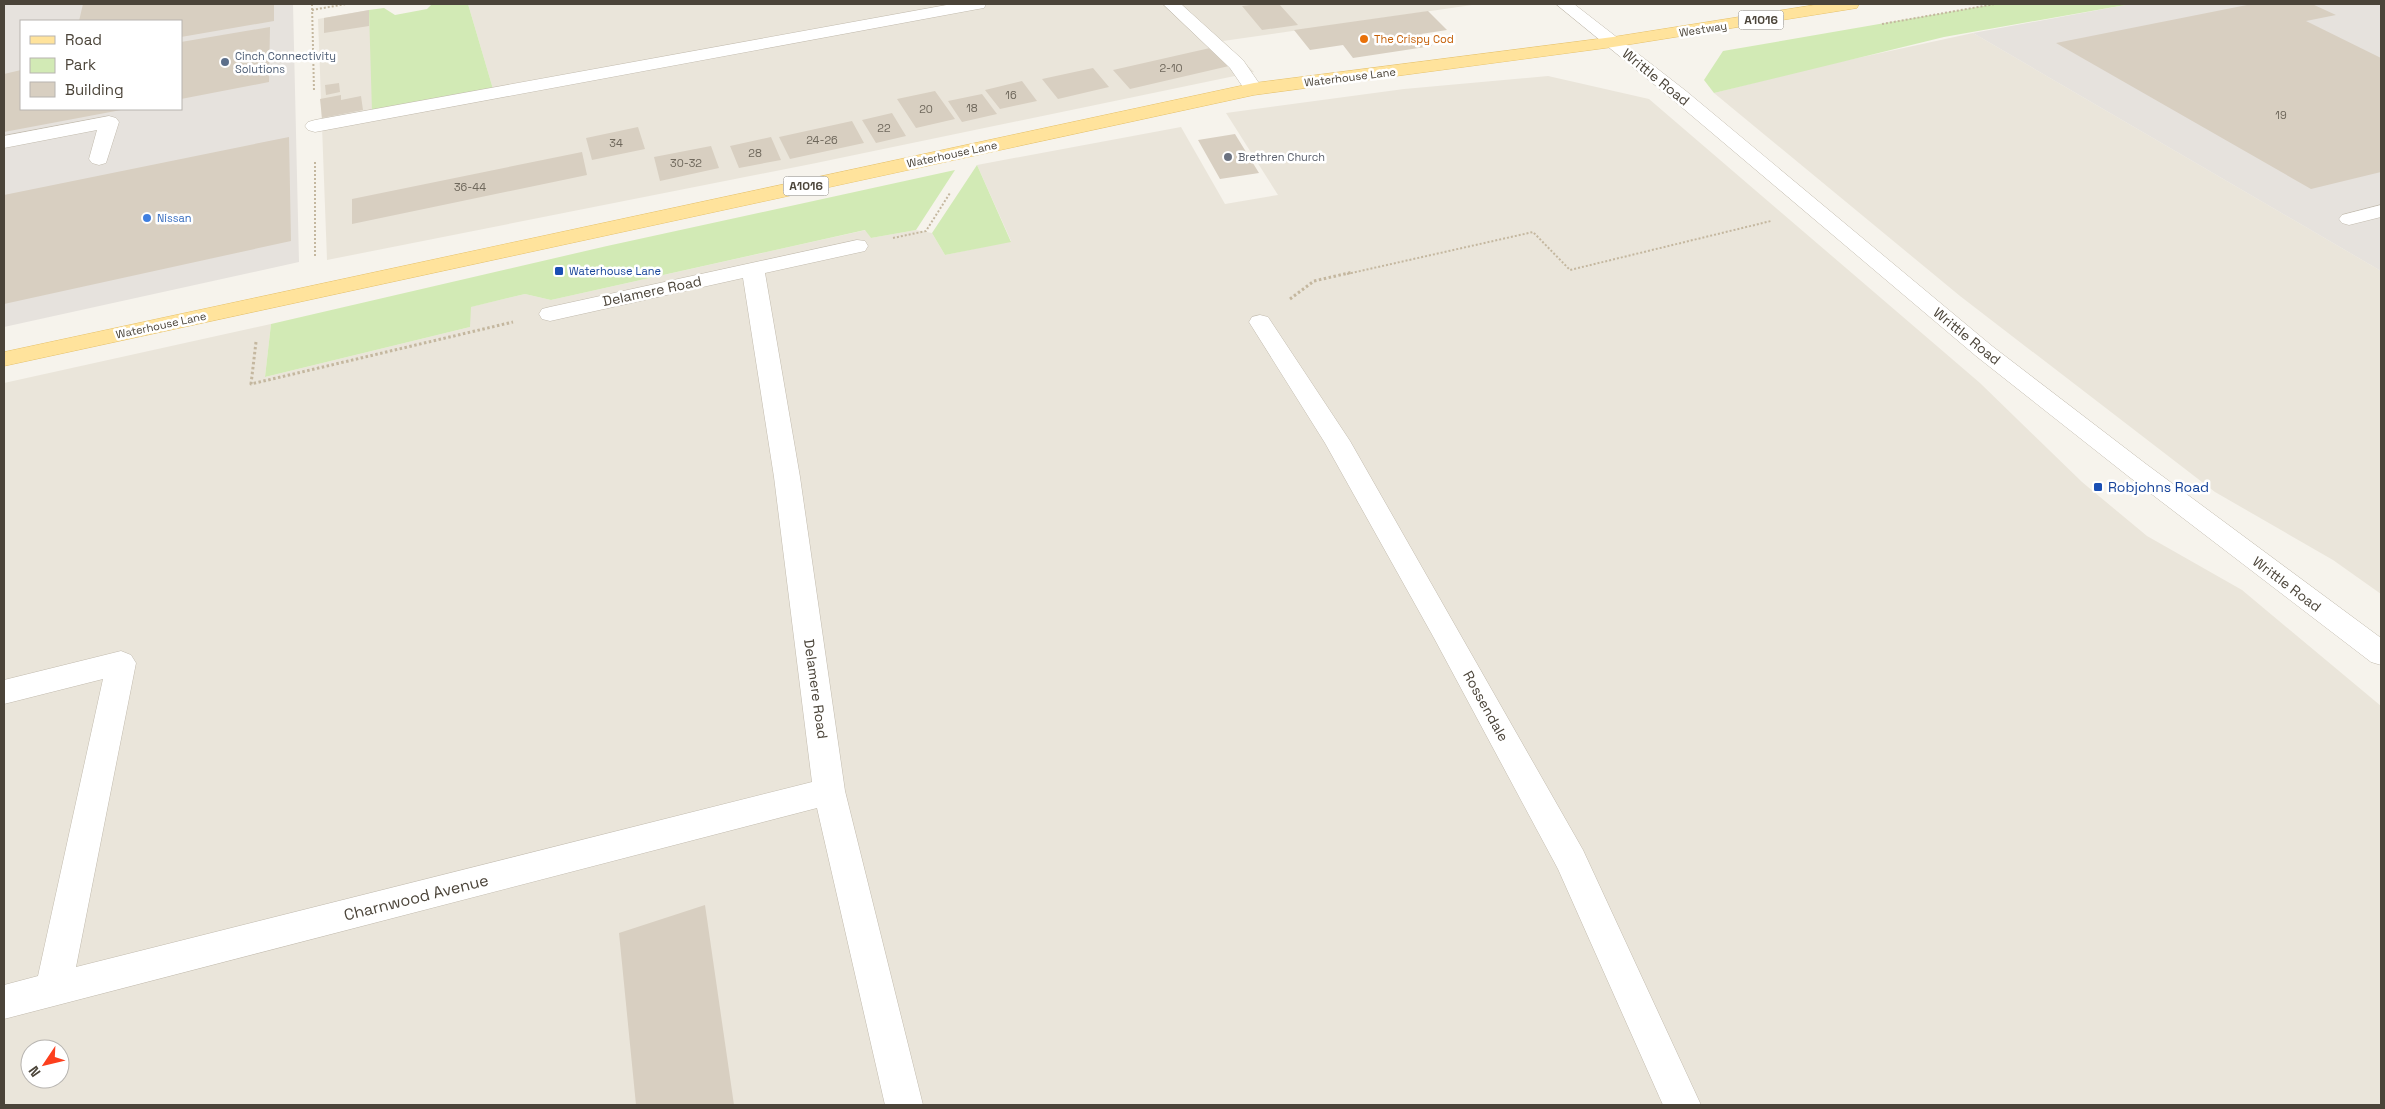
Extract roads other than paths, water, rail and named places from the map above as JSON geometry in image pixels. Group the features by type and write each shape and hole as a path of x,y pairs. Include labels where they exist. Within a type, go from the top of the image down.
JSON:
{"main road":[{"name":"Westway","path":"1613,42 1851,4"},
{"name":"Waterhouse Lane","path":"4,359 1254,89 1613,42"}],"street":[{"path":"316,126 978,4"},
{"path":"1171,4 1237,64 1254,89"},
{"name":"Writtle Road","path":"1564,4 1818,210 1984,351 2137,470 2381,654"},
{"path":"4,142 109,122 99,160"},
{"path":"2349,219 2381,211"},
{"name":"Delamere Road","path":"550,314 857,246"},
{"name":"Delamere Road","path":"754,269 787,477 829,790 904,1105"},
{"name":"Rossendale","path":"1260,322 1342,449 1445,631 1571,862 1682,1105"},
{"path":"4,692 121,663 53,990"},
{"name":"Charnwood Avenue","path":"4,1002 829,790"}],"place":[{"name":"The Crispy Cod","path":"1364,39"},
{"name":"Cinch Connectivity Solutions","path":"225,62"},
{"name":"Brethren Church","path":"1228,157"},
{"name":"Nissan","path":"147,218"},
{"name":"Waterhouse Lane","path":"559,271"},
{"name":"Robjohns Road","path":"2098,487"}]}
